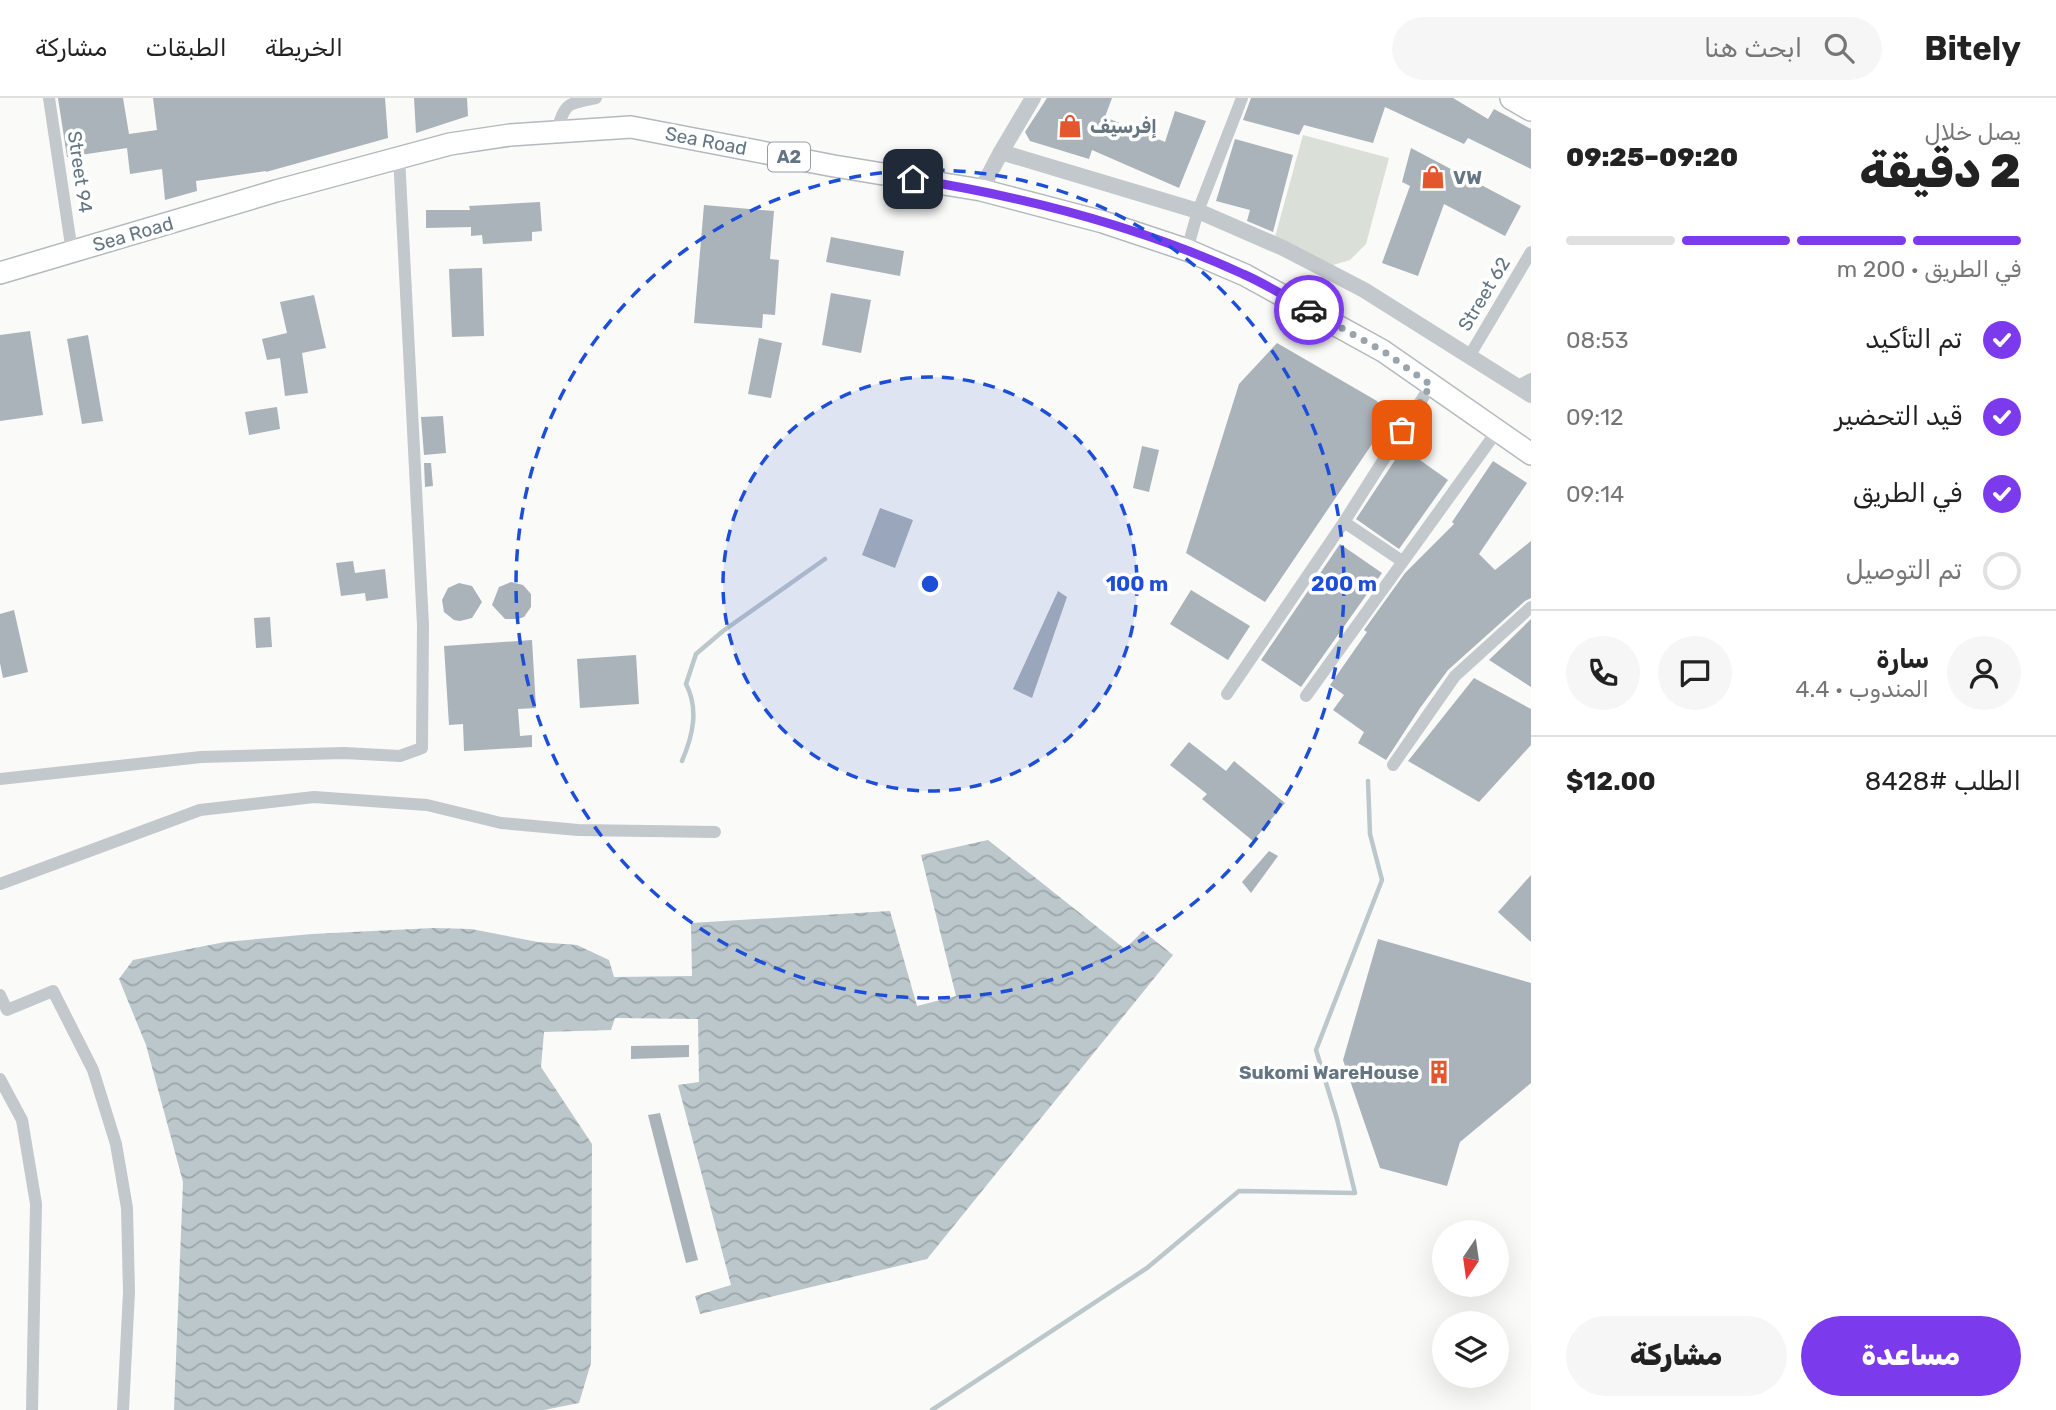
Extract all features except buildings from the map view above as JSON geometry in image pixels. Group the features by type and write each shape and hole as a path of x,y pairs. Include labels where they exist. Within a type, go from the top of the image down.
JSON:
{"highway":[{"path":"1512,98 1531,109"},
{"name":"Sea Road","path":"0,273 398,156 450,144 510,135 631,127 834,166 981,190 1103,222 1187,250 1245,275 1383,351 1531,454"}],"street":[{"name":"Street 94","path":"49,98 72,252"},
{"path":"556,132 564,110 572,103 596,98"},
{"path":"981,190 1033,98"},
{"path":"1187,250 1198,211 1242,98"},
{"path":"1001,152 1198,211 1283,248 1364,290 1470,355 1527,386"},
{"path":"0,779 201,757 344,753 400,756 422,748 423,625 398,156"},
{"name":"Street 62","path":"1470,355 1531,252"},
{"path":"1227,694 1344,522 1431,385"},
{"path":"1306,696 1497,431"},
{"path":"1344,522 1402,561"},
{"path":"1393,765 1455,676 1531,607"},
{"path":"0,884 200,810 314,797 427,805 501,823 565,829 715,831"},
{"path":"0,995 7,1010 53,991 93,1070 116,1144 127,1208 128,1244 129,1292 123,1410"},
{"path":"0,1079 22,1120 36,1204 32,1410"}],"shaded area":[{"path":"1303,135 1389,158 1366,244 1350,260 1333,265 1296,252 1275,237"}],"water":[{"path":"988,840 1125,949 1143,931 1173,955 927,1259 700,1314 695,1296 731,1285 678,1085 699,1082 698,1019 615,1018 611,1030 544,1032 541,1067 592,1144 591,1363 579,1403 544,1410 174,1410 183,1182 146,1045 119,979 133,960 225,942 312,934 434,928 471,929 538,942 577,945 609,960 614,977 692,976 691,923 890,911 917,1006 956,996 921,855"}],"waterway":[{"path":"682,761 693,722 692,703 686,684 696,654 723,631 825,559"},
{"path":"932,1410 1147,1268 1239,1191 1355,1193 1337,1119 1316,1050 1382,880 1370,834 1368,781"}],"way so far":[{"path":"1309,310 1383,351 1431,385 1402,430"}],"place":[{"name":"إفرسيف","path":"1070,126"},
{"name":"VW","path":"1433,177"},
{"name":"Sukomi WareHouse","path":"1439,1072"}],"route":[{"path":"913,179 981,190 1103,222 1187,250 1245,275 1309,310"}]}
